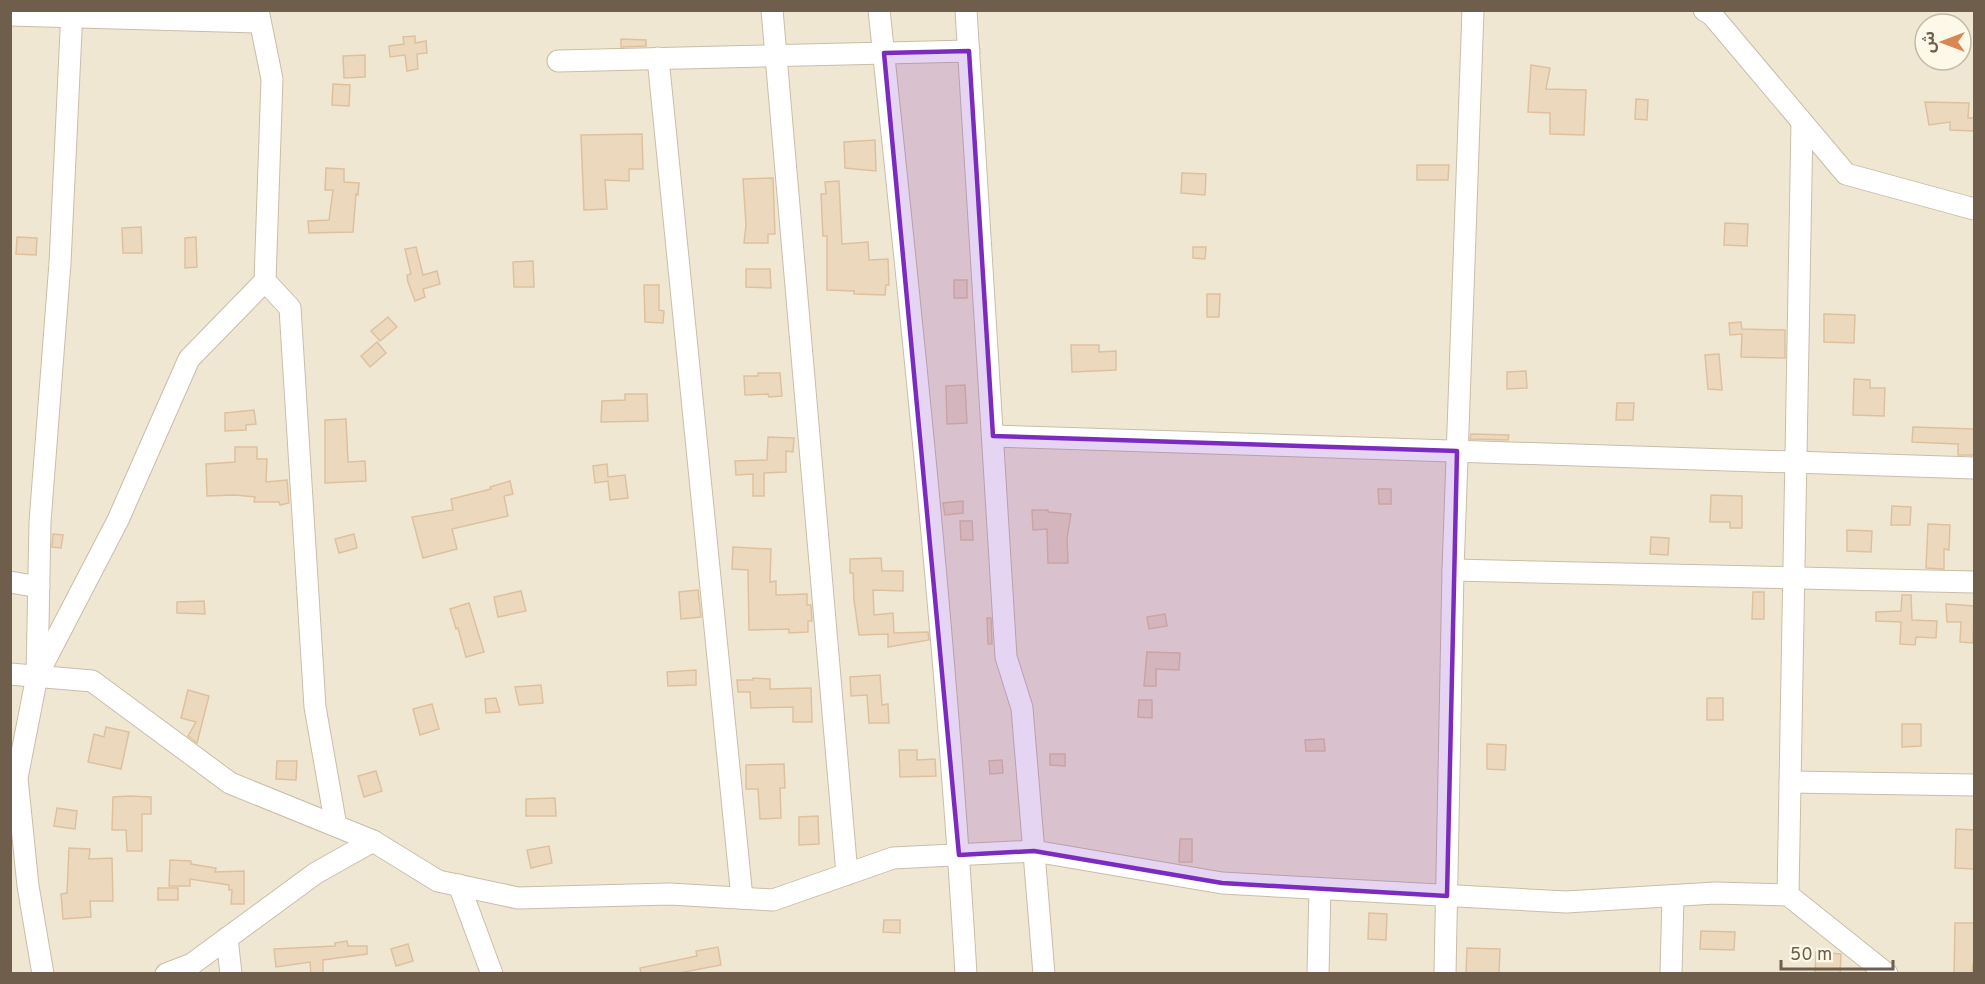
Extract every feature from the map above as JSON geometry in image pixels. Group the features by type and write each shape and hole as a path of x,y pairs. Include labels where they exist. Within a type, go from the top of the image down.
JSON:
{"street":[{"path":"772,10 847,874"},
{"path":"879,10 914,339 959,855 966,974"},
{"path":"966,10 1006,657 1022,708 1044,974"},
{"path":"1445,974 1453,570 1473,10"},
{"path":"1704,10 1712,15 1846,174 1974,209"},
{"path":"43,974 19,886 17,778 37,676 40,522 60,263 72,14"},
{"path":"10,15 259,16 272,79 266,281 189,359 118,520 37,676"},
{"path":"558,61 969,51"},
{"path":"658,58 742,898"},
{"path":"1788,895 1802,122"},
{"path":"266,281 290,308 315,707 336,826"},
{"path":"993,436 1974,468"},
{"path":"1453,570 1974,582"},
{"path":"10,582 39,586"},
{"path":"10,674 92,681 230,783 373,841 438,881 518,898 670,894 773,900 893,858 1034,851 1222,883 1566,902 1715,893 1788,895 1887,974"},
{"path":"1791,782 1974,785"},
{"path":"166,974 192,964 315,873 373,841"},
{"path":"459,885 492,974"},
{"path":"1318,974 1320,888"},
{"path":"1671,974 1673,896"},
{"path":"227,938 231,974"}],"highlighted area":[{"path":"969,51 993,436 1457,451 1447,896 1222,883 1034,851 959,855 884,53"}],"shaded area":[{"path":"11,11 1974,11 1974,973 11,973"}],"building":[{"path":"415,36 415,43 426,41 427,53 417,54 418,69 407,71 405,55 390,57 389,46 404,44 403,37"},
{"path":"621,39 646,40 646,46 621,47"},
{"path":"365,55 365,77 344,78 343,56"},
{"path":"1531,65 1550,68 1546,89 1586,90 1584,135 1550,134 1550,113 1528,112"},
{"path":"333,84 350,85 349,106 332,105"},
{"path":"1636,99 1648,100 1647,120 1635,119"},
{"path":"1925,102 1969,103 1968,118 1974,118 1974,131 1950,130 1950,122 1929,125"},
{"path":"642,134 643,169 629,169 629,181 605,180 607,209 584,210 581,135"},
{"path":"875,140 876,171 845,168 844,142"},
{"path":"1417,165 1449,165 1448,180 1417,180"},
{"path":"326,168 344,169 344,182 359,183 353,232 309,233 308,221 329,220 333,190 325,190"},
{"path":"1182,173 1206,174 1205,195 1181,193"},
{"path":"773,178 775,234 768,234 768,243 744,243 746,225 743,179"},
{"path":"839,181 842,244 868,242 869,260 888,259 889,285 886,285 885,295 827,290 827,236 823,236 821,194 826,194 825,182"},
{"path":"1725,223 1748,224 1747,246 1724,245"},
{"path":"141,227 142,253 123,253 122,228"},
{"path":"17,237 37,238 36,255 16,254"},
{"path":"196,237 197,267 185,268 185,238"},
{"path":"416,247 423,275 437,271 440,284 423,289 425,297 415,301 408,282 407,275 411,274 405,249"},
{"path":"1193,247 1206,247 1205,259 1193,258"},
{"path":"533,261 534,287 514,287 513,262"},
{"path":"746,269 770,269 771,288 746,287"},
{"path":"954,280 967,280 967,298 954,298"},
{"path":"644,285 659,285 659,310 664,311 663,323 645,322"},
{"path":"1207,294 1220,294 1219,317 1207,317"},
{"path":"1824,314 1855,315 1854,343 1824,342"},
{"path":"388,317 397,327 380,341 371,331"},
{"path":"1741,322 1742,329 1785,330 1785,358 1741,357 1742,334 1730,335 1729,323"},
{"path":"377,342 386,353 370,367 361,356"},
{"path":"1071,345 1099,345 1099,352 1116,351 1116,370 1072,372"},
{"path":"1719,354 1722,390 1708,389 1705,355"},
{"path":"1526,371 1527,388 1507,389 1507,372"},
{"path":"758,373 780,373 782,396 745,395 744,376 758,376"},
{"path":"1854,379 1870,380 1870,388 1885,388 1884,416 1853,415"},
{"path":"965,385 967,423 947,424 946,386"},
{"path":"625,394 647,394 648,421 601,422 602,401 625,400"},
{"path":"1617,403 1634,403 1633,420 1616,420"},
{"path":"254,410 256,424 246,425 246,430 225,431 225,413"},
{"path":"346,419 348,462 365,461 366,481 325,483 325,420"},
{"path":"1913,427 1974,429 1974,455 1958,455 1958,444 1912,442"},
{"path":"1471,434 1509,435 1508,440 1470,439"},
{"path":"768,437 794,438 793,452 786,451 786,472 764,473 764,496 753,496 753,474 736,475 735,461 767,460"},
{"path":"235,447 257,447 257,459 267,459 266,482 287,480 289,503 280,505 279,502 254,502 255,497 235,495 207,496 206,464 235,462"},
{"path":"607,464 608,477 625,475 628,498 610,500 608,481 595,483 593,466"},
{"path":"510,481 513,494 504,496 508,516 452,529 457,549 423,558 412,517 453,510 451,499 491,489 490,487"},
{"path":"1378,489 1391,489 1391,504 1379,504"},
{"path":"1711,495 1742,496 1742,528 1730,528 1730,522 1710,522"},
{"path":"963,501 963,513 945,515 943,503"},
{"path":"1892,506 1911,507 1910,525 1891,525"},
{"path":"1032,510 1071,514 1067,538 1068,563 1048,563 1047,529 1033,530"},
{"path":"960,521 972,521 973,540 961,540"},
{"path":"1928,524 1950,525 1949,550 1944,549 1944,569 1926,568"},
{"path":"1847,530 1872,531 1871,552 1847,551"},
{"path":"53,534 63,535 61,548 52,547"},
{"path":"354,534 357,548 339,553 335,539"},
{"path":"1651,537 1669,538 1668,555 1650,554"},
{"path":"733,547 771,549 770,582 776,581 776,595 807,594 807,605 811,605 812,621 808,621 808,632 789,633 789,629 749,630 748,570 732,569"},
{"path":"881,558 882,571 903,571 903,591 873,590 874,615 893,613 894,633 928,632 929,640 888,647 888,634 859,635 850,559"},
{"path":"698,590 701,617 681,619 679,592"},
{"path":"521,591 526,611 498,617 494,597"},
{"path":"1753,592 1764,592 1764,619 1752,619"},
{"path":"1902,595 1911,595 1912,620 1937,621 1936,638 1916,637 1915,645 1900,644 1901,622 1876,621 1876,612 1901,611"},
{"path":"204,601 205,614 177,613 177,602"},
{"path":"469,603 484,652 466,657 450,609"},
{"path":"1946,604 1974,606 1973,643 1960,642 1961,622 1947,622"},
{"path":"1165,614 1167,626 1149,629 1147,617"},
{"path":"987,618 991,618 992,644 988,644"},
{"path":"1147,652 1180,653 1179,670 1156,669 1156,686 1144,686"},
{"path":"696,670 696,685 668,686 667,672"},
{"path":"880,675 882,705 888,704 889,723 869,723 867,695 851,696 850,677"},
{"path":"753,678 770,679 770,689 811,688 812,722 793,722 793,707 751,708 750,692 738,692 737,680 753,680"},
{"path":"541,685 543,703 519,705 515,687"},
{"path":"188,690 209,696 197,743 188,736 196,722 181,718"},
{"path":"496,698 500,712 486,713 485,699"},
{"path":"1707,698 1723,698 1723,720 1707,720"},
{"path":"1139,700 1152,700 1152,718 1138,717"},
{"path":"432,704 439,729 420,735 413,709"},
{"path":"1902,724 1921,724 1921,746 1902,747"},
{"path":"106,727 129,732 121,769 88,762 94,734 104,737"},
{"path":"1324,739 1325,751 1306,751 1305,740"},
{"path":"1487,744 1506,745 1505,770 1487,769"},
{"path":"899,750 917,750 917,760 935,759 936,776 900,777"},
{"path":"1050,754 1065,754 1065,766 1050,765"},
{"path":"1002,760 1003,773 990,774 989,761"},
{"path":"277,761 297,761 296,780 276,779"},
{"path":"784,764 785,788 780,788 781,818 760,819 758,789 746,789 746,765"},
{"path":"376,771 382,791 364,797 358,776"},
{"path":"113,797 151,797 151,814 142,814 142,851 127,851 126,830 112,830"},
{"path":"555,798 556,816 526,816 526,799"},
{"path":"57,808 77,811 75,829 54,826"},
{"path":"818,816 819,844 799,845 799,817"},
{"path":"1956,829 1974,830 1974,869 1955,868"},
{"path":"1180,839 1192,839 1192,862 1179,862"},
{"path":"549,846 552,863 531,868 527,850"},
{"path":"69,848 90,849 89,859 112,858 113,901 90,901 91,917 63,919 61,894 67,893"},
{"path":"170,860 191,861 191,864 216,868 215,872 244,871 244,904 231,904 232,890 229,890 229,885 190,879 190,886 169,886"},
{"path":"158,888 178,888 178,900 158,900"},
{"path":"1369,913 1387,914 1386,940 1368,939"},
{"path":"884,920 900,920 900,933 883,932"},
{"path":"1955,923 1974,923 1972,974 1954,974"},
{"path":"1701,931 1735,932 1734,950 1700,949"},
{"path":"347,941 348,946 367,946 367,954 323,960 323,974 311,974 310,962 276,967 274,949 335,946 335,943"},
{"path":"408,944 413,961 396,966 391,949"},
{"path":"718,947 721,965 674,974 641,974 640,968 697,956 696,951"},
{"path":"1467,948 1500,949 1499,974 1466,974"},
{"path":"1816,952 1841,954 1840,974 1815,974"}]}
